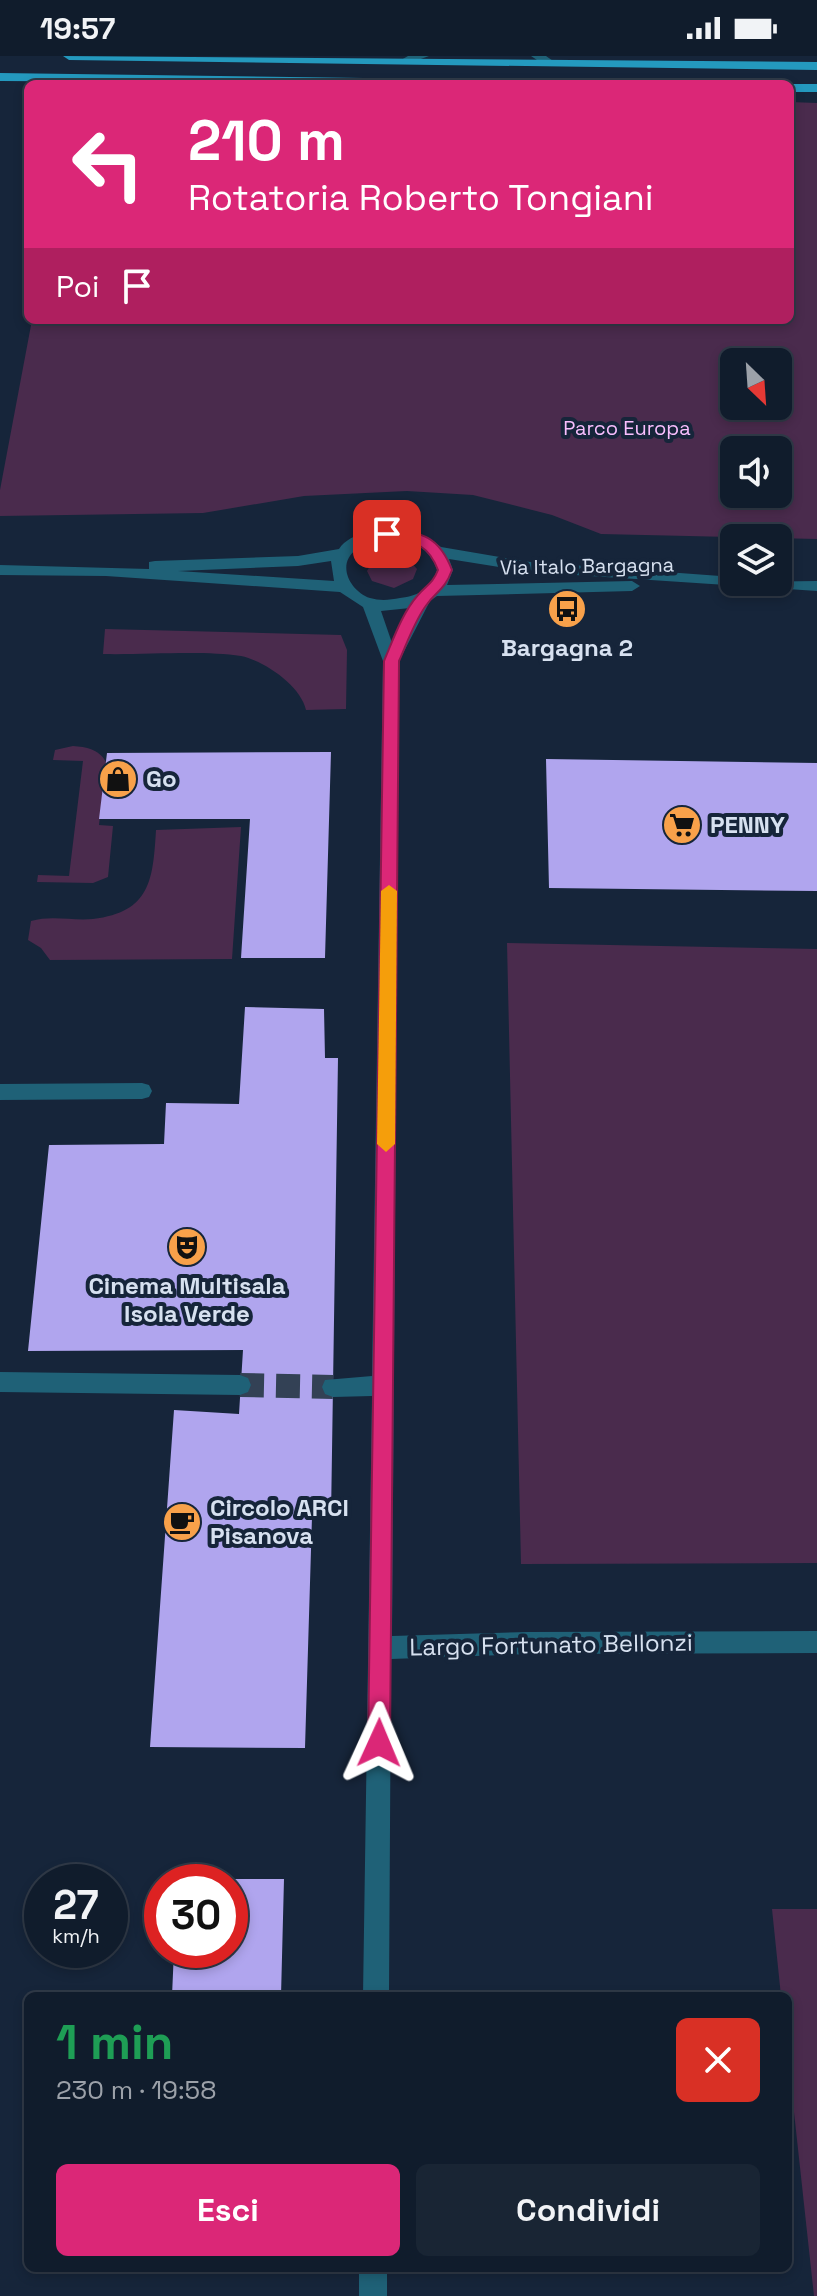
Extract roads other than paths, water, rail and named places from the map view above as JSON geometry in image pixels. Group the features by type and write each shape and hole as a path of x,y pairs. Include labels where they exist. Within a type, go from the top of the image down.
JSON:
{"main road":[{"path":"69,56 817,66"},
{"path":"0,77 218,80"},
{"path":"794,88 817,88"}],"street":[{"path":"407,60 423,56"},
{"path":"537,56 550,63"},
{"path":"106,571 201,562 298,561 342,554 366,538 387,534 419,539 438,552 445,570 391,661"},
{"name":"Via Italo Bargagna","path":"438,552 495,564 720,581"},
{"path":"342,554 337,570 343,587"},
{"path":"0,570 106,571 343,587 370,604 397,606 429,595"},
{"name":"Via Italo Bargagna","path":"429,595 720,584"},
{"name":"Via Italo Bargagna","path":"792,585 817,586"},
{"path":"370,604 391,661 376,1992"},
{"path":"0,1092 142,1091"},
{"path":"0,1382 240,1385"},
{"path":"333,1387 383,1386"},
{"name":"Largo Fortunato Bellonzi","path":"380,1648 817,1642"},
{"path":"373,2272 373,2296"}],"tunnel":[{"path":"240,1385 333,1387"}],"place":[{"name":"Bargagna 2","path":"567,609"},
{"name":"Go","path":"118,779"},
{"name":"PENNY","path":"682,825"},
{"name":"Cinema Multisala Isola Verde","path":"187,1247"},
{"name":"Circolo ARCI Pisanova","path":"182,1522"}],"park label":[{"name":"Parco Europa","path":"627,428"}]}
